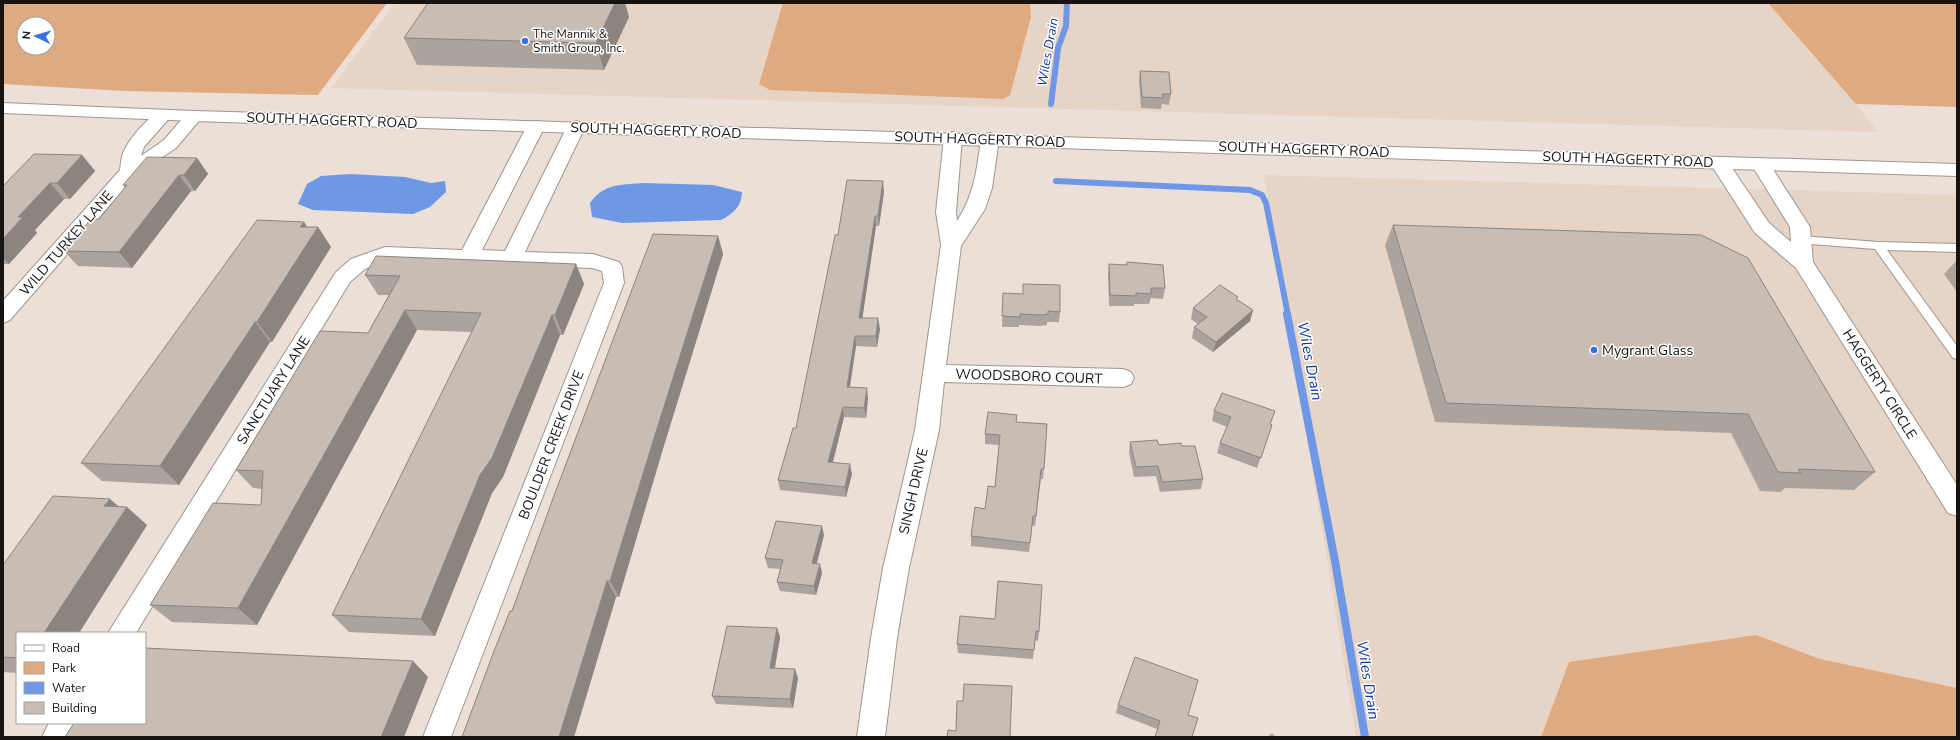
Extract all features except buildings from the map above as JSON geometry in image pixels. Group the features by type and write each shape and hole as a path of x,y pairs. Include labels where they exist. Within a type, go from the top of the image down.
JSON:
{"street":[{"name":"SOUTH HAGGERTY ROAD","path":"3,108 194,116 990,139 1957,170"},
{"path":"129,171 132,152 163,115"},
{"name":"WILD TURKEY LANE","path":"3,315 129,171 170,144 194,116"},
{"path":"490,257 536,126"},
{"path":"490,257 576,127"},
{"name":"SINGH DRIVE","path":"871,737 884,638 896,568 927,430 936,373 951,245 946,212 953,138"},
{"name":"SINGH DRIVE","path":"951,245 975,209 983,188 990,139"},
{"name":"HAGGERTY CIRCLE","path":"1719,163 1762,228 1803,263 1957,506"},
{"name":"HAGGERTY CIRCLE","path":"1760,164 1800,227 1803,263"},
{"name":"SANCTUARY LANE","path":"122,632 343,277 358,264 386,254 490,257"},
{"name":"BOULDER CREEK DRIVE","path":"437,737 614,282 612,267 593,262 490,257"},
{"name":"WOODSBORO COURT","path":"936,373 1123,378"},
{"path":"56,737 64,724"}],"lane":[{"path":"1802,240 1878,246 1957,248"},
{"path":"1878,246 1957,355"}],"shaded area":[{"path":"395,3 1776,3 1878,132 331,88"},
{"path":"1264,175 1957,195 1957,737 1356,737"}],"green space":[{"path":"3,3 387,3 318,95 124,91 3,84"},
{"path":"783,3 1030,3 1031,17 1010,95 1003,99 770,90 759,84"},
{"path":"1768,3 1957,3 1957,107 1856,104"},
{"path":"1756,635 1820,659 1957,688 1957,737 1541,737 1569,662"}],"water":[{"path":"350,174 405,177 431,183 445,181 446,192 430,207 413,214 313,210 298,204 307,184 321,176"},
{"path":"644,183 713,185 742,192 742,197 736,209 721,220 622,223 592,217 590,203 595,196 607,188 620,185"}],"waterway":[{"name":"Wiles Drain","path":"1051,104 1058,48 1066,26 1067,3"},
{"name":"Wiles Drain","path":"1056,181 1250,190 1262,195 1266,203 1288,315"},
{"name":"Wiles Drain","path":"1287,314 1335,561 1365,737"}],"place":[{"name":"The Mannik & Smith Group, Inc.","path":"525,41"},
{"name":"Mygrant Glass","path":"1594,350"}]}
